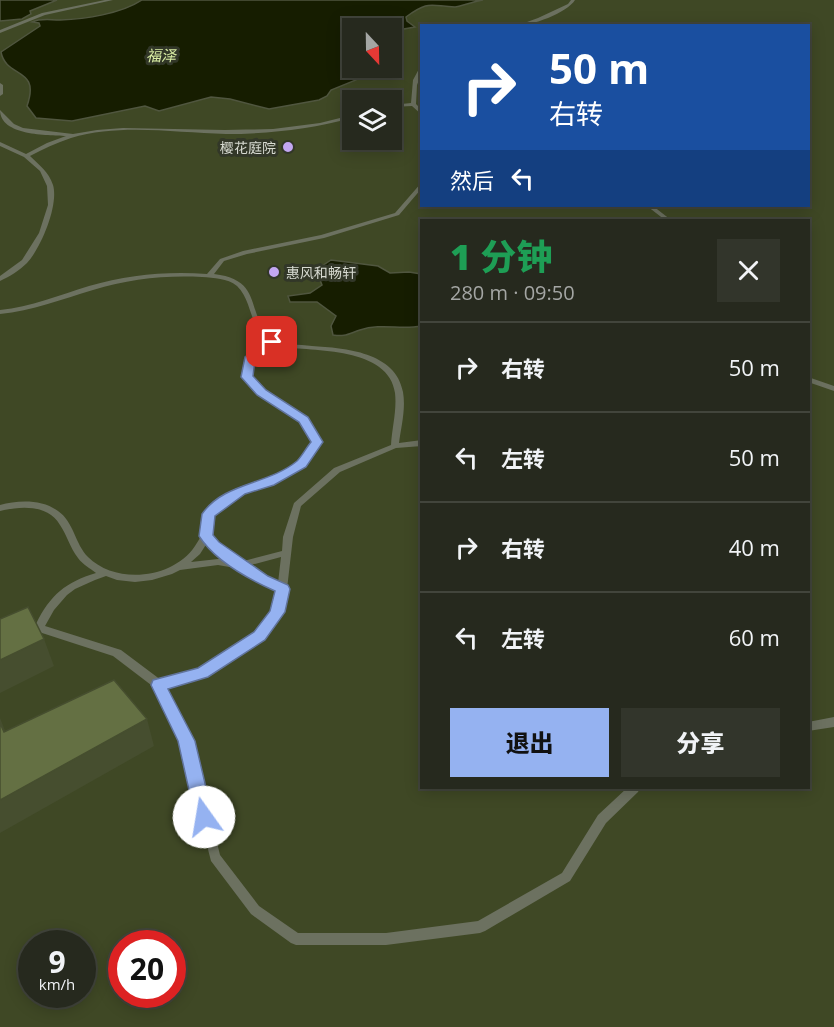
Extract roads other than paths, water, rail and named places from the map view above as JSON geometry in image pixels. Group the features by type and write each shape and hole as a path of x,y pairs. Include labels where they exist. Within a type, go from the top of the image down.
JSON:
{"lane":[{"path":"0,32 44,14 111,0"},
{"path":"524,24 540,19 570,4 573,0"},
{"path":"420,70 417,72 414,84 413,104 420,112"},
{"path":"0,85 0,94"},
{"path":"402,105 413,104"},
{"path":"0,112 3,120 13,127 77,136"},
{"path":"26,156 40,147 77,136 145,128 222,132 285,130 342,119"},
{"path":"0,144 26,156 42,170 50,186 51,205 42,233 25,261 0,279"},
{"path":"209,276 222,260 245,252 322,237 397,214 420,186"},
{"path":"651,207 667,219"},
{"path":"0,312 39,306 90,288 140,277 176,273 230,279 243,288 250,301 259,330 272,342 279,345 335,350 372,357 392,373 399,396 395,446"},
{"path":"181,567 195,554 206,536 209,514 240,491 269,482 302,464 317,442 303,420 261,393 247,377 249,360 272,342"},
{"path":"810,380 834,389"},
{"path":"159,685 203,673 260,636 277,612 282,589 285,553 297,505 337,470 395,446 420,443"},
{"path":"0,508 36,505 55,513 85,561 103,574 125,578 151,577 181,567 218,562 240,565 285,553"},
{"path":"206,536 214,546 240,565 262,580 282,589"},
{"path":"39,628 48,608 61,594 80,581 103,574"},
{"path":"10,624 39,628 117,653 159,685 186,741 214,857 255,910 296,939 386,939 480,927 566,876 602,819 633,789"},
{"path":"810,727 834,722"}],"water":[{"path":"0,0 57,0 30,11 31,14 22,19 0,21"},
{"name":"福泽","path":"142,0 483,0 457,7 425,6 406,17 407,21 415,27 402,29 402,18 342,18 342,78 358,78 331,90 327,96 319,100 269,109 230,99 211,97 159,111 145,106 72,121 36,118 27,106 30,84 26,78 9,66 1,52 40,26 39,23 32,22 91,17 133,5"},
{"path":"331,260 378,266 390,273 420,274 420,326 376,327 344,335 333,335 331,326 336,316 317,302 290,302 288,296 310,293 322,285 316,270"}],"place":[{"name":"樱花庭院","path":"288,147"},
{"name":"惠风和畅轩","path":"274,272"}]}
